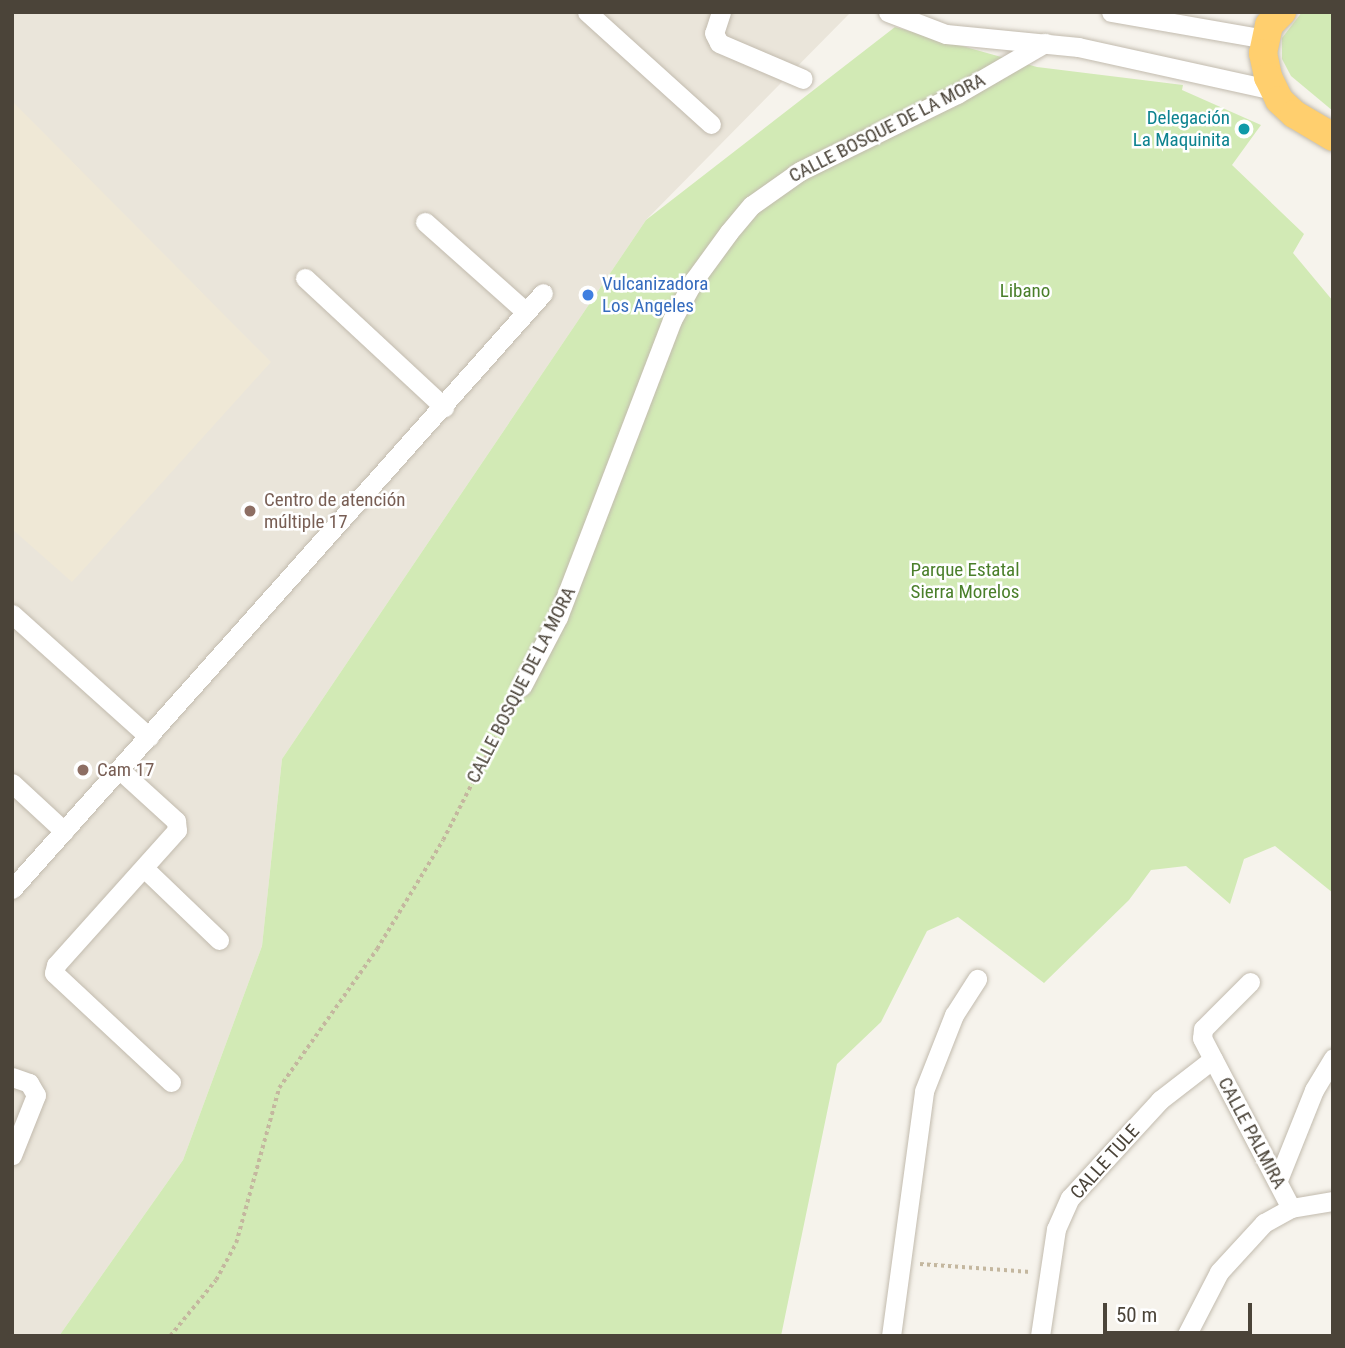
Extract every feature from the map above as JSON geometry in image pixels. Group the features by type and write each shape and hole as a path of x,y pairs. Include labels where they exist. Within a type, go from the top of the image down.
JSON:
{"highway":[{"path":"1269,22 1263,53 1273,90 1294,114 1329,138"}],"street":[{"path":"587,12 711,124"},
{"path":"721,12 714,33 719,43 803,79"},
{"path":"888,12 946,34 1045,43 1273,90"},
{"path":"1111,12 1269,22"},
{"name":"CALLE BOSQUE DE LA MORA","path":"522,686 558,617 672,320 694,280 729,232 752,205 800,171 957,94 1045,43"},
{"path":"425,222 526,312"},
{"path":"305,278 443,407"},
{"path":"12,889 543,293"},
{"path":"12,614 149,737"},
{"path":"120,769 176,821 174,835 56,965 54,973 171,1082"},
{"path":"12,783 64,831"},
{"path":"144,868 219,940"},
{"path":"891,1336 925,1091 954,1015 977,979"},
{"name":"CALLE PALMIRA","path":"1250,982 1203,1028 1202,1038 1291,1208"},
{"path":"1278,1180 1314,1090 1333,1058"},
{"name":"CALLE TULE","path":"1040,1336 1059,1220 1070,1198 1160,1100 1213,1059"},
{"path":"12,1077 29,1083 36,1095 12,1155"},
{"path":"1186,1336 1201,1298 1238,1249 1264,1223 1291,1208 1333,1201"}],"path":[{"name":"CALLE BOSQUE DE LA MORA","path":"170,1336 216,1280 236,1243 279,1088 397,916 443,840 522,686"},
{"path":"900,1263 1049,1274"}],"shaded area":[{"path":"12,12 851,12 646,220 282,759 262,946 183,1160 59,1336 12,1336"},
{"path":"12,101 271,362 72,582 12,529"}],"green space":[{"path":"1302,12 1333,12 1333,111 1291,76 1282,59 1282,38"},
{"name":"Parque Estatal Sierra Morelos","path":"895,27 1037,67 1183,85 1182,90 1261,125 1232,165 1304,234 1293,253 1333,301 1333,893 1275,846 1244,859 1230,904 1186,866 1151,870 1129,900 1044,983 958,917 927,931 881,1022 837,1064 781,1336 59,1336 183,1160 262,946 282,759 646,220"}],"place":[{"name":"Delegación La Maquinita","path":"1244,129"},
{"name":"Vulcanizadora Los Angeles","path":"588,295"},
{"name":"Centro de atención múltiple 17","path":"250,511"},
{"name":"Cam 17","path":"83,770"}],"park label":[{"name":"Libano","path":"1025,291"}]}
